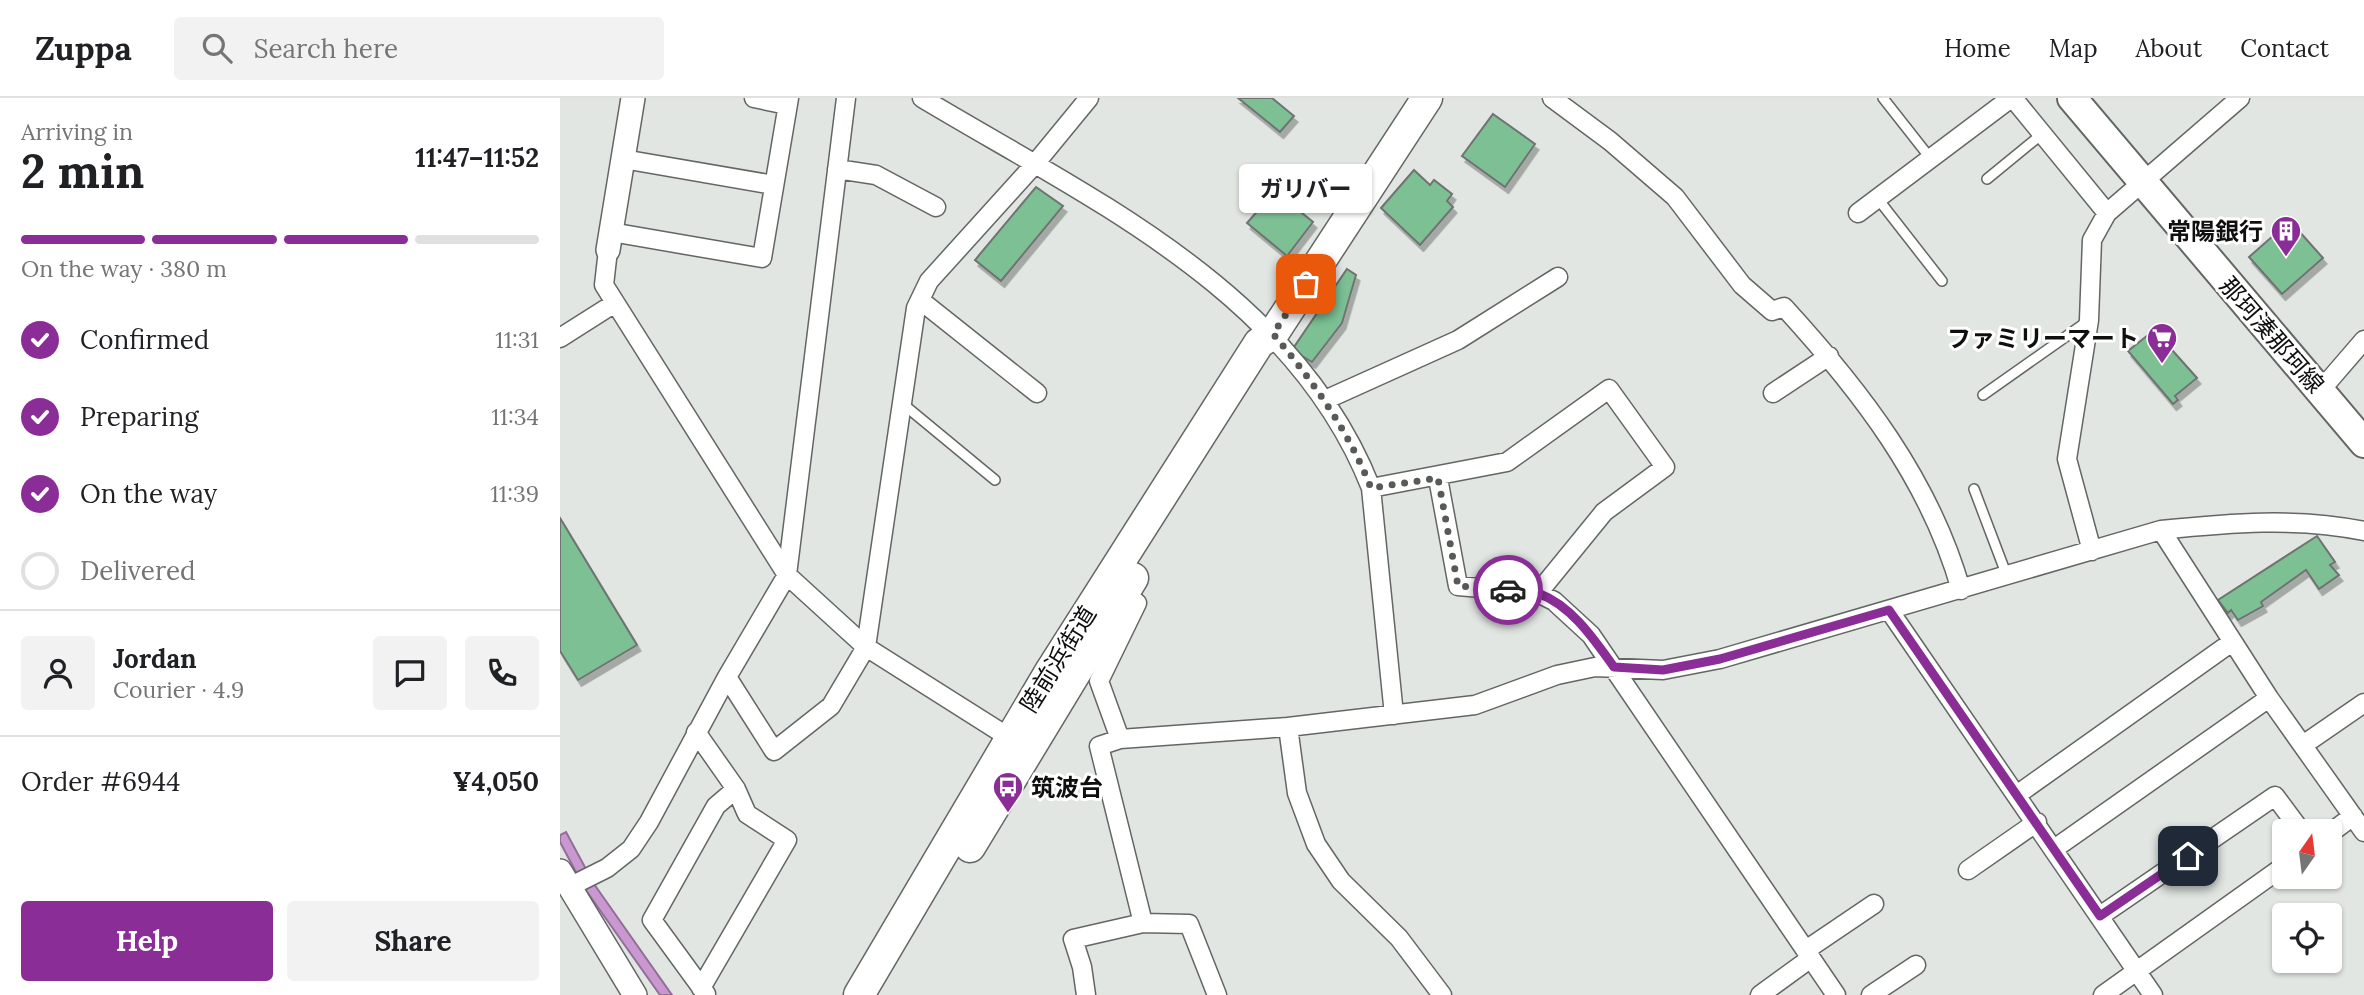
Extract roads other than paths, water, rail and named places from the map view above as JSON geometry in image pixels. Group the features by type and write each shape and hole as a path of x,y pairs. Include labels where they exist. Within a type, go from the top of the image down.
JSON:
{"highway":[{"name":"陸前浜街道","path":"859,995 1019,744 1259,343 1273,334 1427,98"},
{"name":"陸前浜街道","path":"882,995 1019,744 1123,593 1273,353 1273,334"}],"main road":[{"name":"那珂湊那珂線","path":"2072,98 2364,443"}],"street":[{"path":"633,98 604,285 787,575 866,647 1019,744"},
{"path":"609,241 762,258 788,101 754,98"},
{"path":"635,995 564,879 607,868 631,849 649,822 696,732 787,575 846,98"},
{"path":"922,98 1160,239 1273,334 1301,365 1325,400 1361,463 1371,488 1394,715"},
{"path":"727,677 774,751 831,706 866,647 916,309 929,281 1034,165 1089,98"},
{"path":"1552,98 1610,141 1675,197 1742,285 1772,312 1784,307 1829,356 1872,411 1926,496 1952,559 1961,590"},
{"path":"1858,214 2012,98 2107,213"},
{"path":"2092,551 2067,459 2089,320 2092,240 2107,213 2240,98"},
{"path":"623,159 774,185"},
{"path":"837,169 876,175 936,207"},
{"path":"1325,400 1458,340 1558,277"},
{"path":"920,300 1037,393"},
{"path":"560,338 615,303"},
{"path":"2320,391 2364,341"},
{"path":"1773,393 1829,356"},
{"path":"1371,488 1438,478 1507,462 1609,389 1665,467 1604,512 1538,593"},
{"path":"1438,478 1458,586 1538,593 1554,601 1591,635 1836,995"},
{"path":"1143,923 1099,746 1120,739 1289,727 1475,705 1557,675 1595,667 1663,670 1698,663 1961,590 2161,530 2227,523 2300,522 2364,531"},
{"path":"2161,530 2269,698 2359,821 2342,828"},
{"path":"1120,739 1099,681 1137,603 1123,593"},
{"path":"1889,610 2018,793 2153,995"},
{"path":"2018,793 2232,642"},
{"path":"2054,849 2269,698"},
{"path":"2303,745 2364,703"},
{"path":"1289,727 1297,793 1316,844 1341,881 1399,939 1442,995"},
{"path":"696,732 736,789 747,814 787,839 704,991 652,920 716,806 736,789"},
{"path":"2100,916 2276,796 2292,819"},
{"path":"1968,870 2037,822"},
{"path":"2103,995 2272,874"},
{"path":"1760,995 1874,904"},
{"path":"1086,995 1082,967 1073,939 1143,923 1189,924 1217,995"},
{"path":"1871,995 1916,965"}],"lane":[{"path":"1883,98 1931,159"},
{"path":"1987,179 2042,134"},
{"path":"1878,199 1942,281"},
{"path":"1983,396 2089,320"},
{"path":"901,403 995,480"},
{"path":"1974,489 2007,576"}],"place":[{"name":"常陽銀行","path":"2286,258"},
{"name":"ガリバー","path":"1306,284"},
{"name":"ファミリーマート","path":"2162,365"},
{"name":"筑波台","path":"1008,814"}]}
